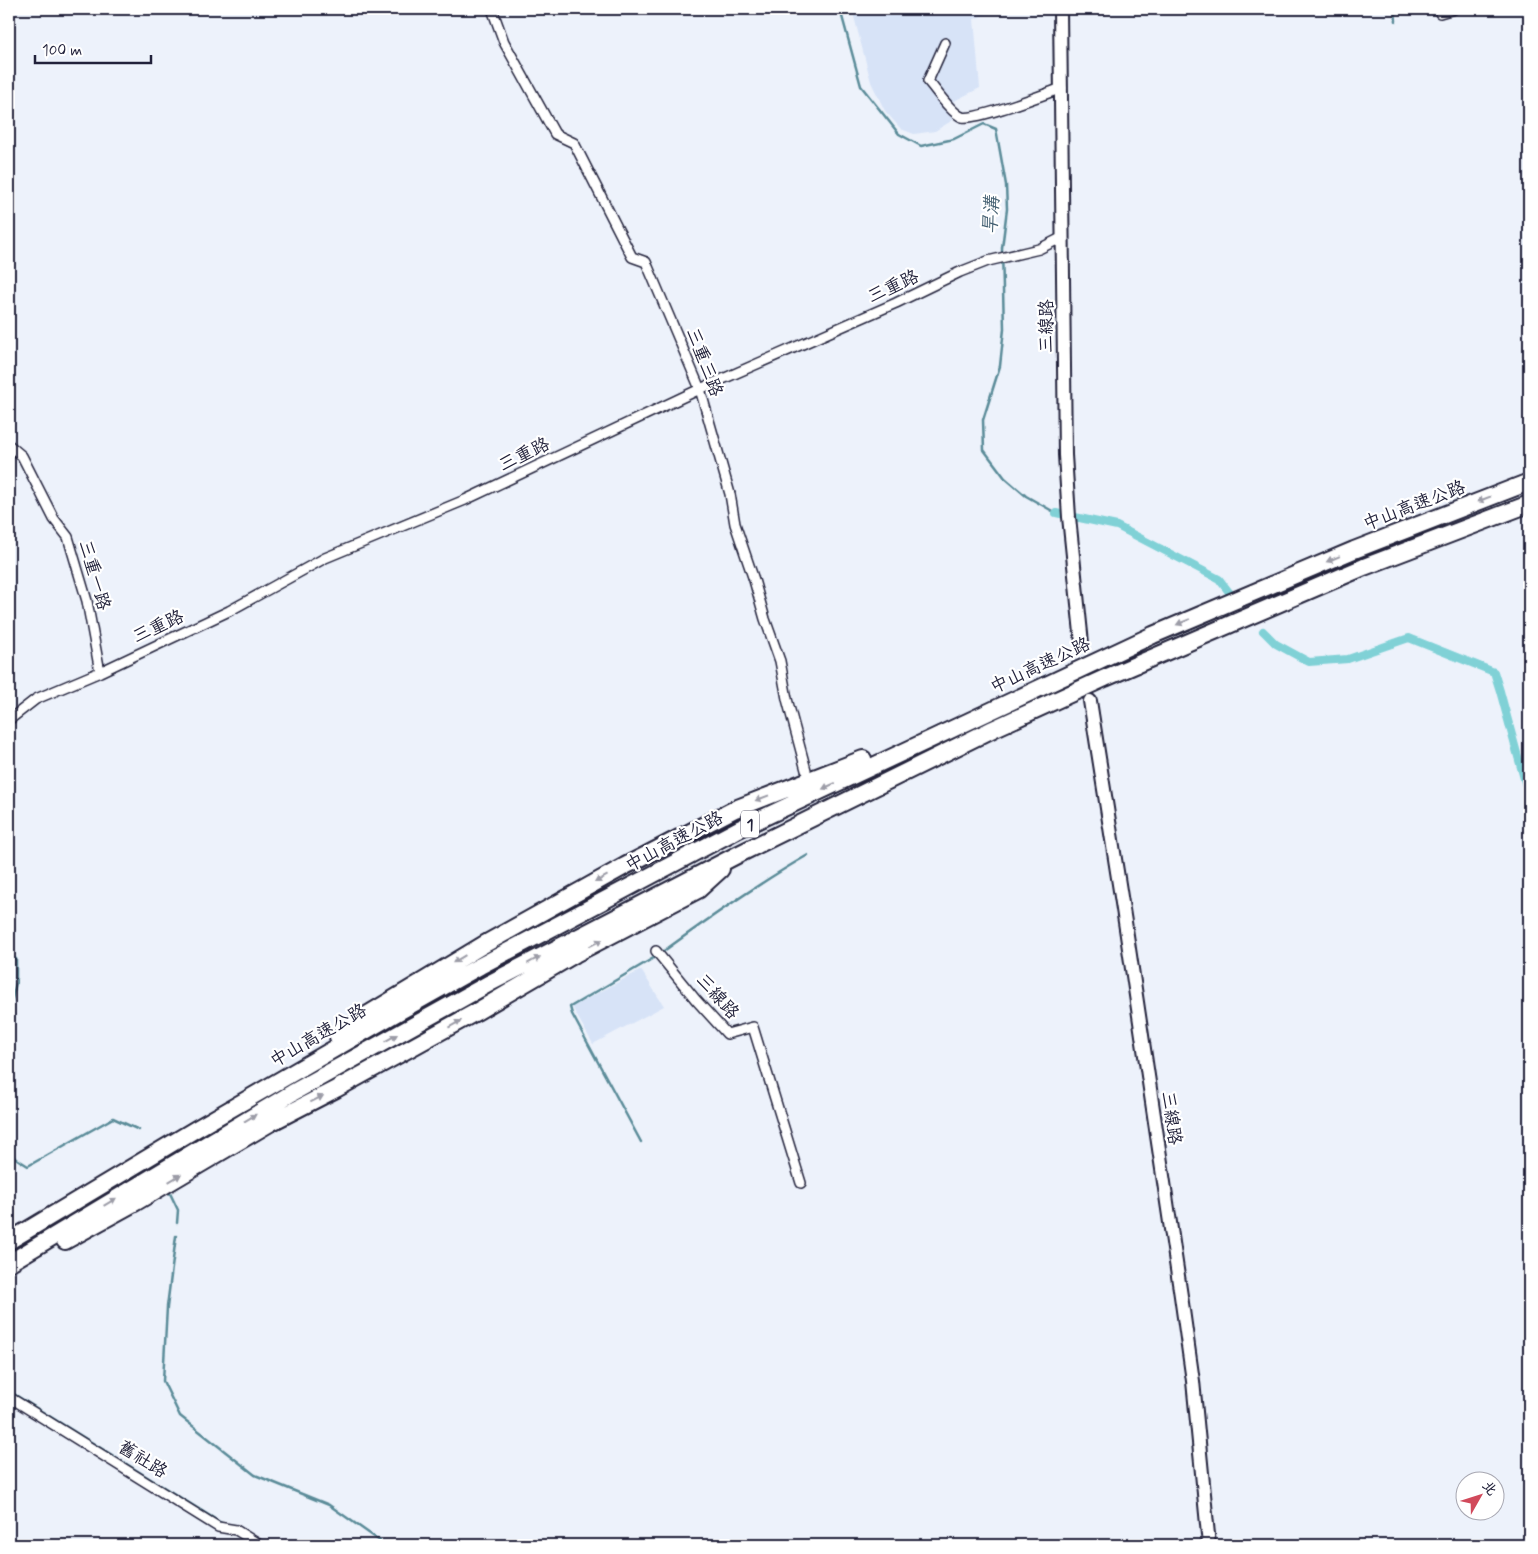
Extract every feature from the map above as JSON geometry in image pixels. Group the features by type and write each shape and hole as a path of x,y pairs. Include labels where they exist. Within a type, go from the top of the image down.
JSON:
{"highway":[{"name":"中山高速公路","path":"9,1241 196,1129 480,966 739,829 1154,635 1354,550 1529,482"},
{"name":"1","path":"9,1265 308,1084 474,992 736,855 993,729 1105,678 1364,567 1529,504"}],"street":[{"name":"三重三路","path":"492,9 504,42 555,134 574,143 632,257 646,262 700,389 730,494 735,524 780,661 786,699 806,770"},
{"name":"三線路","path":"1060,9 1066,455 1069,517 1082,643"},
{"path":"1440,13 1454,9"},
{"path":"945,43 928,81 956,112 964,118 980,116 1062,88"},
{"name":"三重路","path":"9,720 36,699 100,672 229,611 326,558 465,500 700,389 896,303 960,272 988,261 1039,249 1063,237"},
{"name":"三重一路","path":"9,445 22,456 54,519 68,538 87,601 100,672"},
{"name":"三線路","path":"1090,701 1193,1380 1210,1543"},
{"name":"三線路","path":"656,951 727,1034 753,1027 801,1183"},
{"name":"舊社路","path":"9,1397 218,1527 236,1530 260,1545"}],"shaded area":[{"path":"852,9 1000,9 974,19 980,88 946,105 953,120 935,131 914,134 901,129 885,111 871,82"},
{"path":"641,970 664,1006 593,1044 572,1007"}],"waterway":[{"name":"旱溝","path":"840,9 861,86 899,134 921,146 954,139 984,124 996,129 1006,185 1007,209 1002,248 1004,329 1000,366 983,420 984,450 1005,478 1026,496 1056,513"},
{"path":"1395,9 1396,21"},
{"path":"1056,513 1117,526 1219,579 1232,596"},
{"path":"1263,631 1276,644 1309,662 1348,659 1409,638 1494,672 1529,797"},
{"path":"661,953 733,902 808,855"},
{"path":"641,1142 570,1007 657,956"},
{"path":"9,957 16,959 16,983 9,1011"},
{"path":"9,1154 28,1166 113,1118 139,1130"},
{"path":"168,1189 178,1210 177,1223"},
{"path":"176,1236 167,1307 163,1381 180,1416 255,1475 329,1505 380,1541 381,1545"},
{"path":"9,1391 223,1524"}]}
